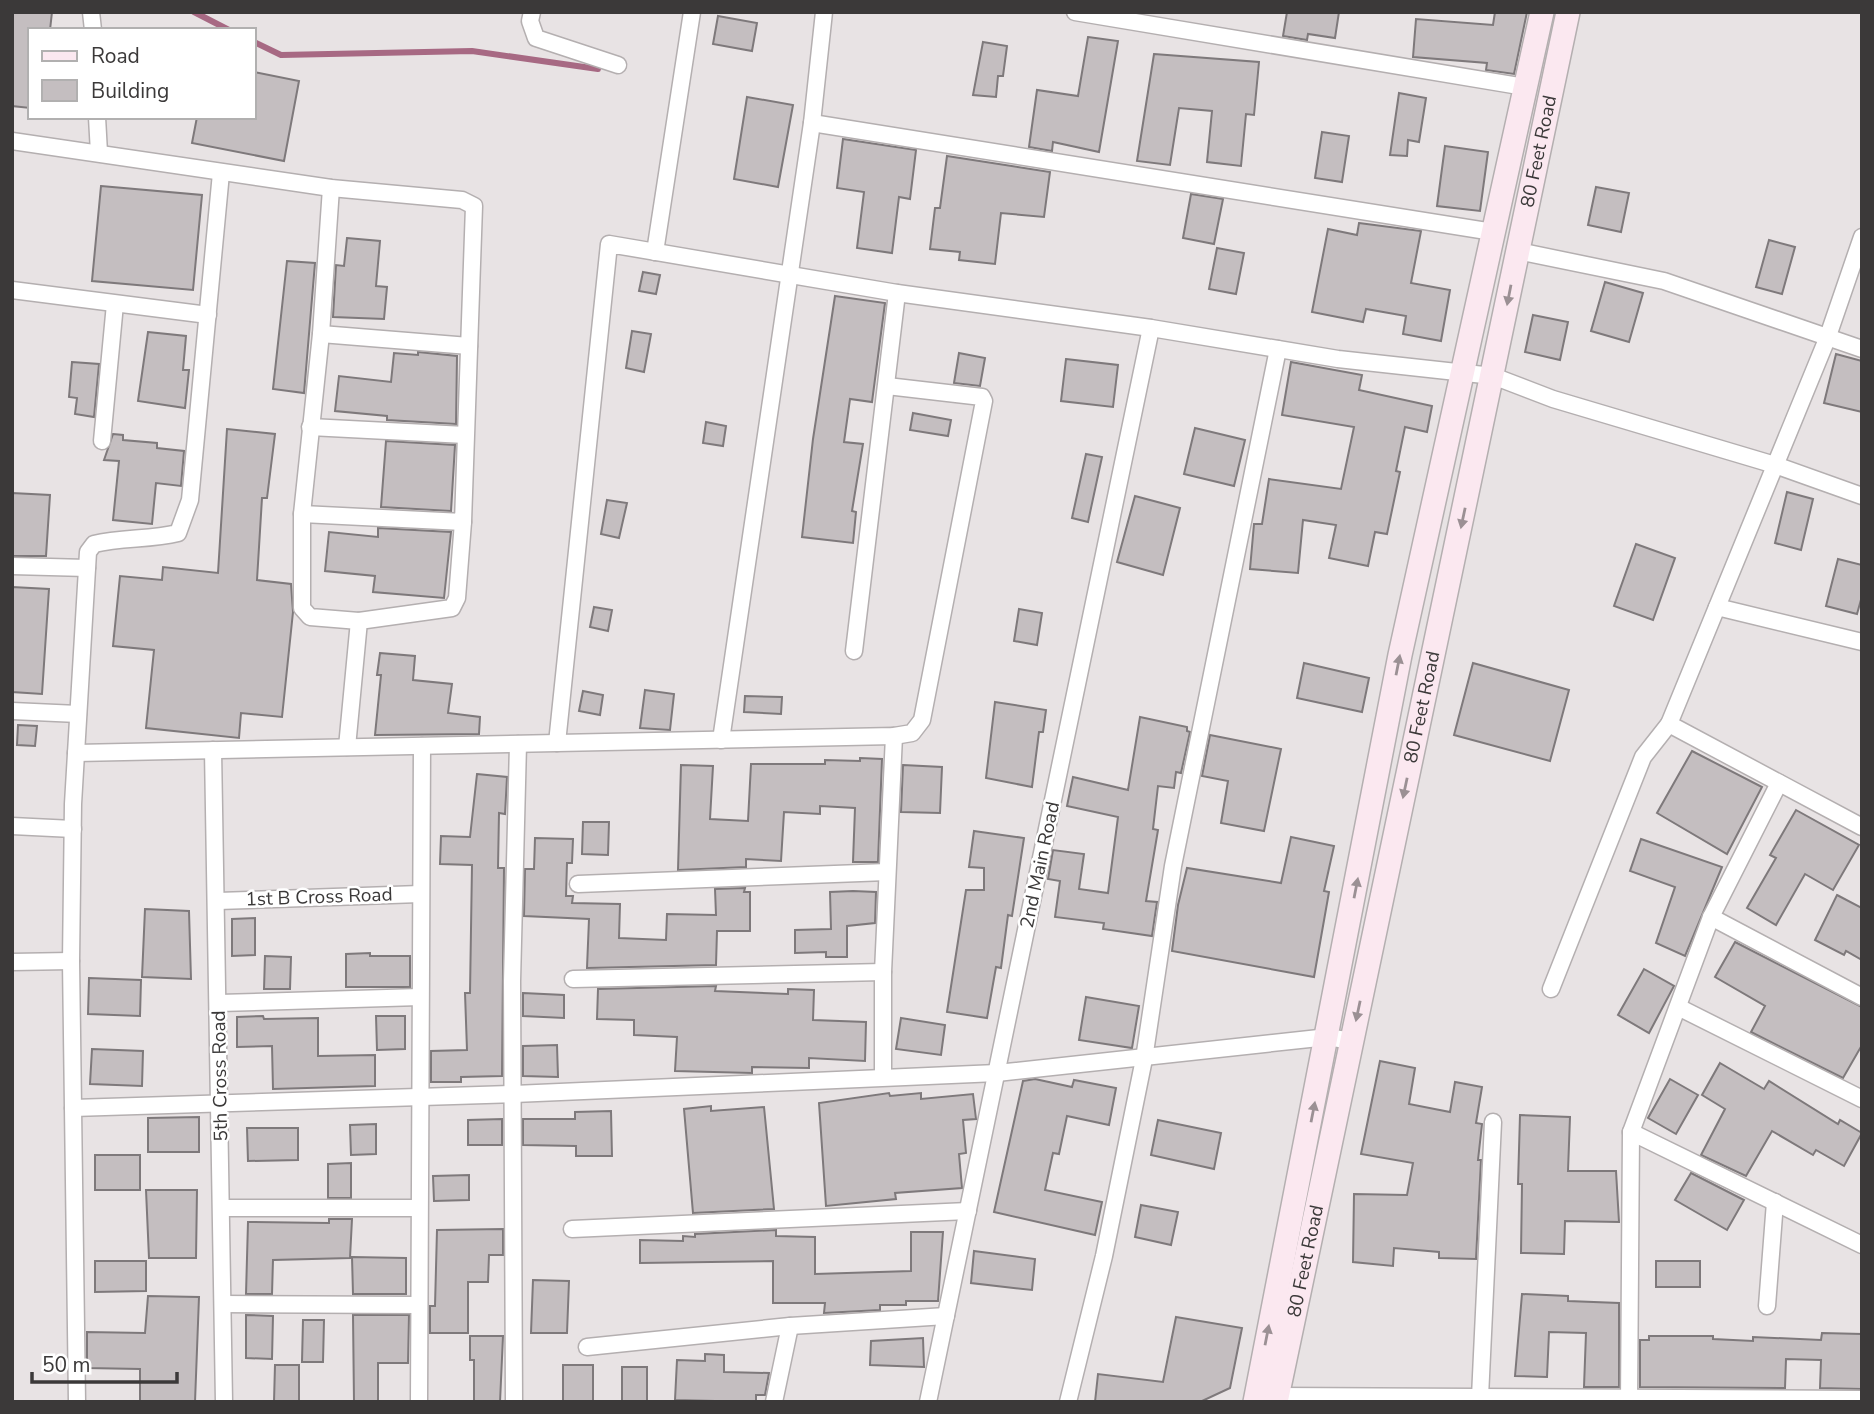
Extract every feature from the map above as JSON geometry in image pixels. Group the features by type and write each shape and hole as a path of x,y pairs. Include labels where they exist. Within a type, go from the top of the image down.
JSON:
{"main road":[{"name":"80 Feet Road","path":"1269,1400 1328,1037 1400,655 1542,12"},
{"name":"80 Feet Road","path":"1269,1400 1351,1041 1568,12"}],"street":[{"path":"532,12 530,21 536,38 618,65"},
{"path":"655,251 692,12"},
{"path":"721,740 811,123 824,12"},
{"path":"1075,12 1525,87"},
{"path":"97,119 99,153"},
{"path":"811,123 1493,232"},
{"path":"12,141 331,188 462,200 474,206 463,522 457,598 452,608 359,621 310,617 302,608 302,514 321,334 331,188"},
{"path":"77,1402 71,961 76,753 88,552 94,544 119,538 160,538 178,533 185,521 190,500 221,173"},
{"path":"1551,989 1643,757 1669,724 1827,339 1862,237"},
{"path":"557,743 608,244 897,293 1151,328 1278,349 1493,376 1553,399 1775,465 1862,496"},
{"path":"1518,251 1664,281 1862,349"},
{"path":"12,290 208,315"},
{"path":"854,651 897,293"},
{"path":"102,441 115,304"},
{"name":"2nd Main Road","path":"928,1402 1151,328"},
{"path":"321,334 469,346"},
{"path":"1068,1402 1104,1256 1144,1059 1173,866 1278,349"},
{"path":"76,753 894,736 912,733 921,724 984,401 982,397 887,386"},
{"path":"310,427 465,435"},
{"path":"302,514 463,522"},
{"path":"12,566 87,568"},
{"path":"1717,607 1862,642"},
{"path":"347,747 359,621"},
{"path":"12,711 78,714"},
{"path":"1669,724 1862,827"},
{"path":"883,1077 883,972 894,736"},
{"path":"514,1402 512,981 518,744"},
{"path":"419,1402 422,746"},
{"name":"5th Cross Road","path":"213,750 218,901 224,1402"},
{"path":"1630,1400 1631,1132 1711,917 1779,783"},
{"path":"12,826 73,829"},
{"path":"578,884 887,872"},
{"name":"1st B Cross Road","path":"218,901 421,894"},
{"path":"1711,917 1862,997"},
{"path":"12,962 71,961"},
{"path":"573,979 883,972"},
{"path":"219,1003 420,998"},
{"path":"1678,1007 1862,1099"},
{"path":"73,1108 514,1094 997,1073 1328,1037 1351,1041"},
{"path":"1480,1397 1493,1122"},
{"path":"1631,1132 1862,1245"},
{"path":"1767,1306 1775,1202"},
{"path":"222,1208 418,1208"},
{"path":"572,1229 968,1211"},
{"path":"223,1304 419,1305"},
{"path":"587,1347 790,1326 946,1316"},
{"path":"774,1402 790,1326"},
{"path":"1269,1400 1480,1397 1630,1400 1862,1399"}],"building":[{"path":"12,12 52,12 50,28 28,28 28,108 12,106"},
{"path":"1287,12 1339,12 1335,38 1308,34 1307,40 1283,36"},
{"path":"1495,12 1527,12 1514,74 1486,70 1487,63 1413,57 1416,19 1493,25"},
{"path":"718,16 757,23 752,51 713,44"},
{"path":"1088,37 1118,41 1099,152 1053,142 1052,151 1029,147 1037,90 1078,96"},
{"path":"983,42 1007,46 1003,76 998,76 996,97 973,95"},
{"path":"1154,54 1259,62 1254,115 1246,114 1241,166 1207,162 1212,111 1179,108 1170,165 1137,161"},
{"path":"256,72 299,81 284,161 192,143 197,119 256,119"},
{"path":"1399,93 1426,98 1419,142 1408,140 1407,156 1390,155"},
{"path":"747,97 793,105 778,187 734,179"},
{"path":"1322,132 1349,136 1342,182 1315,178"},
{"path":"843,139 916,150 910,199 899,197 892,253 857,248 864,192 837,188"},
{"path":"1445,146 1488,152 1480,211 1437,206"},
{"path":"947,156 1050,172 1044,217 1001,213 995,264 959,260 960,252 930,249 935,208 940,208"},
{"path":"101,186 202,195 193,290 92,281"},
{"path":"1596,187 1629,193 1621,232 1588,225"},
{"path":"1191,194 1223,199 1214,244 1183,238"},
{"path":"1359,223 1421,231 1411,283 1450,290 1441,341 1403,334 1406,316 1366,309 1363,322 1312,312 1328,229 1357,235"},
{"path":"347,238 380,241 376,286 387,287 384,319 333,317 336,265 344,266"},
{"path":"1769,240 1795,247 1782,294 1756,287"},
{"path":"1217,248 1244,253 1236,294 1209,289"},
{"path":"287,261 315,263 304,393 273,389"},
{"path":"643,272 660,275 656,294 639,291"},
{"path":"1605,282 1643,293 1629,342 1591,331"},
{"path":"835,296 885,303 872,402 850,399 844,442 863,444 852,511 856,512 853,543 802,537 813,439"},
{"path":"1533,315 1568,322 1560,360 1525,352"},
{"path":"632,331 651,334 644,372 626,368"},
{"path":"148,332 186,336 183,370 189,370 185,408 138,401"},
{"path":"418,352 457,356 456,424 387,420 387,416 335,411 339,376 391,382 394,353 418,355"},
{"path":"959,353 985,358 980,386 954,383"},
{"path":"1836,354 1862,361 1862,412 1824,403"},
{"path":"1066,359 1118,365 1113,407 1061,401"},
{"path":"72,362 99,364 94,417 75,414 77,398 69,397"},
{"path":"1291,362 1362,375 1359,390 1432,406 1427,432 1405,427 1396,471 1400,472 1387,534 1375,532 1368,566 1329,558 1336,525 1303,520 1298,573 1250,569 1254,524 1262,524 1269,479 1341,489 1354,427 1282,415"},
{"path":"913,413 951,420 948,436 910,430"},
{"path":"706,422 726,426 723,446 703,443"},
{"path":"1195,428 1245,440 1234,486 1184,474"},
{"path":"227,429 275,434 267,498 262,498 257,580 291,584 293,612 282,717 241,713 239,738 146,728 154,650 113,646 120,576 162,580 163,567 218,573"},
{"path":"113,434 123,435 123,440 157,443 157,448 184,451 181,486 156,483 152,524 113,520 119,461 104,460"},
{"path":"386,441 455,445 451,511 381,507"},
{"path":"1086,454 1102,457 1088,522 1072,518"},
{"path":"1787,492 1813,499 1801,550 1775,543"},
{"path":"12,493 50,495 46,556 12,556"},
{"path":"1135,496 1180,508 1163,575 1117,562"},
{"path":"607,500 627,503 619,538 601,534"},
{"path":"378,528 451,532 444,598 373,592 375,576 325,571 329,532 378,537"},
{"path":"1636,544 1675,558 1653,620 1614,606"},
{"path":"1838,559 1862,565 1862,596 1857,614 1826,606"},
{"path":"12,587 49,589 42,694 12,692"},
{"path":"594,607 612,610 608,631 590,627"},
{"path":"1019,609 1042,613 1037,645 1014,641"},
{"path":"380,653 415,656 413,680 452,684 448,713 480,717 479,734 375,735 381,675 377,675"},
{"path":"1304,663 1369,678 1362,712 1297,698"},
{"path":"1473,663 1569,690 1550,761 1454,735"},
{"path":"645,690 674,694 670,730 640,728"},
{"path":"583,691 603,695 600,715 579,711"},
{"path":"745,696 782,697 781,714 744,712"},
{"path":"995,702 1046,710 1043,732 1039,732 1032,787 986,778"},
{"path":"1140,717 1187,727 1190,732 1181,773 1176,772 1174,788 1158,786 1153,829 1158,830 1146,901 1157,902 1152,936 1103,929 1104,923 1055,917 1060,881 1048,879 1053,850 1084,854 1079,889 1108,893 1118,817 1067,806 1073,777 1128,790"},
{"path":"18,725 37,726 35,746 17,745"},
{"path":"1210,735 1281,749 1264,831 1221,823 1228,781 1202,776"},
{"path":"1692,751 1762,787 1727,854 1657,813"},
{"path":"860,758 882,759 878,862 853,862 855,808 820,806 820,814 784,812 781,861 746,859 746,867 678,870 681,765 713,766 710,819 748,821 751,764 825,764 825,760 860,761"},
{"path":"903,765 942,767 940,813 901,812"},
{"path":"477,774 507,777 505,814 499,813 498,868 504,868 502,1076 461,1077 461,1082 431,1082 431,1051 467,1050 465,993 470,993 472,865 440,864 441,836 470,837"},
{"path":"1796,810 1859,845 1833,890 1805,874 1776,925 1747,908 1776,858 1770,855"},
{"path":"583,822 609,822 608,855 582,854"},
{"path":"974,831 1024,838 1012,916 1008,915 1001,968 996,967 987,1018 947,1012 966,890 984,890 984,868 969,867"},
{"path":"1291,837 1334,846 1324,891 1329,892 1314,977 1172,951 1178,905 1187,868 1281,883"},
{"path":"535,838 573,839 572,863 567,863 566,896 573,896 572,903 620,904 619,938 666,940 667,914 716,915 715,889 745,888 744,892 750,892 750,931 717,931 716,965 587,968 589,919 524,916 525,869 534,869"},
{"path":"1641,839 1722,867 1685,956 1656,943 1675,887 1630,871"},
{"path":"830,892 876,892 875,923 847,926 847,957 826,957 826,952 795,953 795,930 831,929"},
{"path":"1837,895 1862,908 1862,960 1846,951 1844,955 1815,940"},
{"path":"145,909 189,911 191,979 142,977"},
{"path":"255,918 255,955 232,956 232,919"},
{"path":"1735,942 1862,1007 1862,1045 1843,1078 1751,1032 1765,1006 1715,977"},
{"path":"370,953 370,956 410,956 410,987 346,987 346,954"},
{"path":"265,956 291,957 290,989 264,989"},
{"path":"1644,969 1674,986 1649,1033 1618,1015"},
{"path":"89,978 141,980 140,1016 88,1014"},
{"path":"716,986 715,991 788,994 788,989 814,990 813,1020 866,1022 865,1061 809,1058 809,1068 752,1067 752,1073 675,1071 677,1037 634,1035 634,1020 597,1019 598,989"},
{"path":"523,993 564,995 564,1018 523,1016"},
{"path":"1086,997 1139,1006 1132,1048 1079,1040"},
{"path":"263,1016 264,1019 318,1018 318,1056 375,1055 375,1086 273,1089 272,1046 237,1047 237,1017"},
{"path":"376,1016 405,1016 405,1049 377,1050"},
{"path":"901,1018 945,1025 941,1055 896,1049"},
{"path":"557,1045 558,1077 523,1076 523,1046"},
{"path":"92,1049 143,1051 142,1086 90,1084"},
{"path":"1380,1061 1415,1068 1409,1104 1450,1112 1455,1082 1482,1087 1476,1123 1482,1124 1478,1160 1481,1160 1476,1259 1439,1258 1439,1252 1394,1248 1393,1266 1353,1262 1354,1194 1407,1195 1413,1163 1361,1154"},
{"path":"1720,1063 1764,1089 1769,1081 1838,1124 1840,1120 1862,1133 1844,1166 1816,1150 1813,1155 1772,1131 1746,1176 1701,1155 1725,1109 1702,1095"},
{"path":"1035,1079 1072,1087 1074,1080 1116,1088 1109,1125 1067,1116 1059,1154 1053,1153 1045,1190 1102,1202 1095,1235 994,1212 1023,1081"},
{"path":"1670,1079 1698,1095 1676,1134 1648,1118"},
{"path":"889,1093 890,1096 921,1093 921,1099 973,1094 976,1119 963,1120 966,1153 959,1154 962,1188 895,1193 896,1199 826,1206 819,1103"},
{"path":"711,1106 711,1111 764,1107 774,1209 693,1213 684,1109"},
{"path":"611,1111 612,1156 576,1156 576,1146 523,1145 523,1119 575,1119 575,1112"},
{"path":"1520,1115 1570,1117 1568,1171 1616,1171 1619,1222 1565,1221 1564,1254 1521,1253 1522,1184 1518,1184"},
{"path":"199,1117 199,1152 148,1152 148,1118"},
{"path":"502,1119 502,1145 468,1145 468,1120"},
{"path":"1158,1120 1221,1133 1214,1169 1151,1155"},
{"path":"376,1124 376,1154 351,1155 350,1125"},
{"path":"247,1128 298,1128 298,1160 248,1161"},
{"path":"95,1155 140,1155 140,1190 95,1190"},
{"path":"351,1163 351,1198 328,1198 328,1164"},
{"path":"1691,1173 1744,1200 1727,1230 1675,1200"},
{"path":"469,1175 469,1200 434,1201 433,1176"},
{"path":"146,1190 197,1190 196,1258 149,1258"},
{"path":"1141,1205 1178,1212 1171,1245 1135,1237"},
{"path":"329,1219 352,1219 350,1258 273,1260 272,1294 246,1294 248,1222 329,1223"},
{"path":"503,1229 503,1255 489,1255 488,1282 468,1282 468,1333 430,1333 430,1306 435,1306 437,1230"},
{"path":"776,1230 776,1236 815,1237 815,1274 911,1271 911,1232 943,1232 938,1301 906,1301 906,1305 880,1305 880,1310 824,1313 825,1303 773,1303 773,1261 640,1263 640,1240 683,1241 683,1236 695,1237 695,1234"},
{"path":"974,1251 1035,1259 1032,1290 971,1283"},
{"path":"352,1257 406,1258 406,1294 353,1294"},
{"path":"95,1261 146,1261 146,1291 95,1292"},
{"path":"1656,1261 1700,1261 1700,1287 1656,1287"},
{"path":"533,1280 569,1281 567,1333 531,1333"},
{"path":"1522,1294 1568,1296 1568,1301 1619,1303 1619,1387 1584,1387 1586,1333 1549,1332 1547,1377 1515,1376"},
{"path":"148,1296 199,1297 195,1402 140,1402 140,1369 87,1368 87,1332 145,1333"},
{"path":"246,1315 273,1316 272,1359 246,1358"},
{"path":"353,1315 409,1315 408,1363 378,1363 378,1402 354,1402"},
{"path":"1176,1317 1242,1328 1230,1388 1200,1402 1095,1402 1098,1374 1163,1382"},
{"path":"303,1320 324,1320 323,1362 302,1362"},
{"path":"1822,1333 1862,1334 1862,1389 1820,1388 1821,1360 1786,1359 1785,1388 1640,1387 1640,1340 1649,1340 1649,1336 1713,1336 1713,1339 1753,1341 1753,1337 1821,1340"},
{"path":"470,1336 503,1336 500,1402 474,1402 474,1360 470,1360"},
{"path":"923,1338 924,1367 870,1365 871,1341"},
{"path":"705,1354 724,1355 724,1372 769,1373 765,1395 756,1395 756,1402 675,1400 677,1360 705,1361"},
{"path":"275,1365 299,1365 299,1402 274,1402"},
{"path":"563,1365 593,1365 593,1402 563,1402"},
{"path":"622,1367 647,1367 647,1402 622,1402"}],"waterway":[{"path":"194,12 225,28"},
{"path":"256,43 281,55 472,51 598,69"}]}
